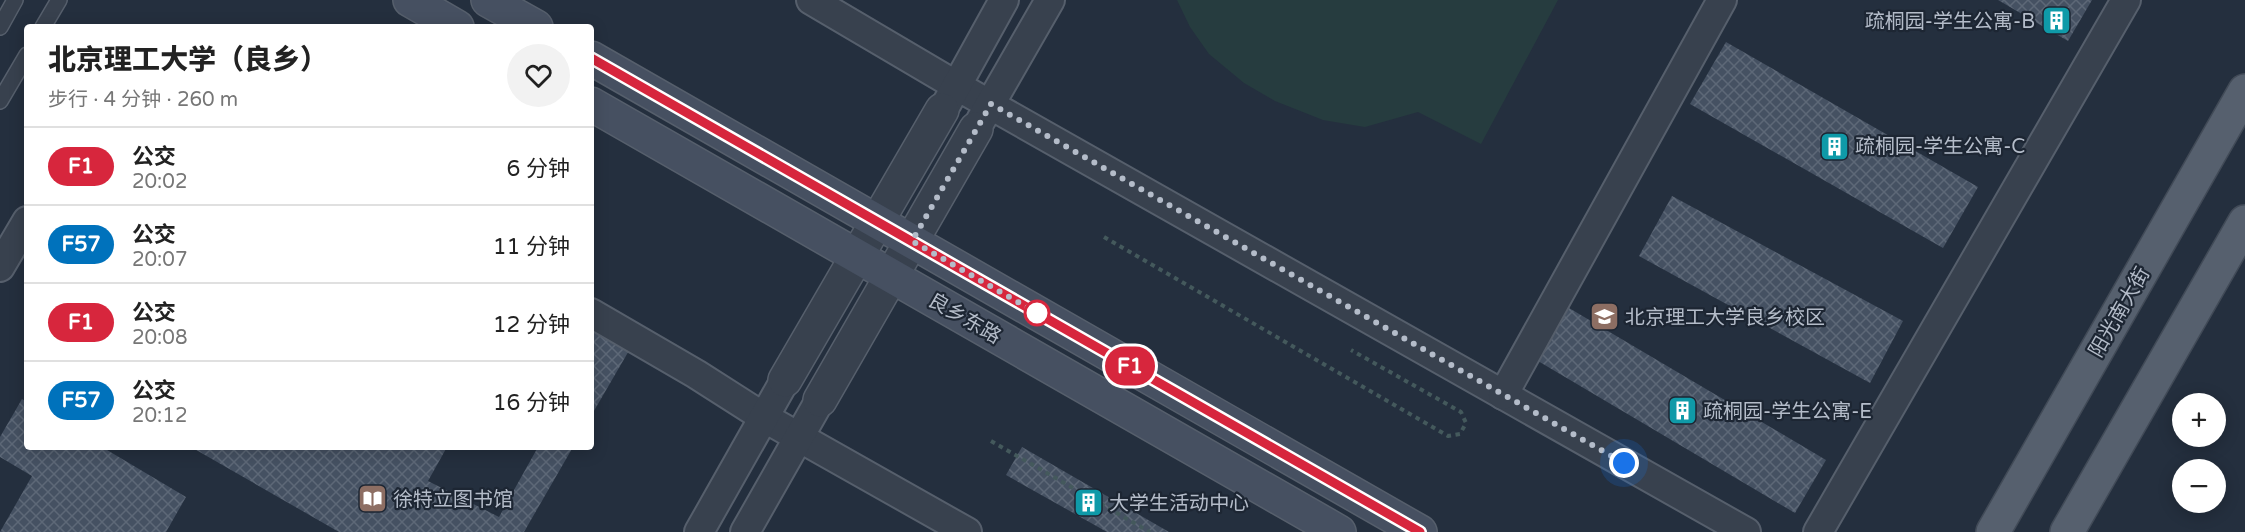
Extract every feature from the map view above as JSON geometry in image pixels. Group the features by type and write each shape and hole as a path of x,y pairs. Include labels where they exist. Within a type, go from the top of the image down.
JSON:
{"main road":[{"path":"410,0 452,24"},
{"path":"488,0 531,24"},
{"name":"良乡东路","path":"594,60 1420,532"},
{"name":"阳光南大街","path":"1993,532 2245,91"},
{"name":"良乡东路","path":"594,106 1339,532"},
{"path":"2067,532 2245,222"}],"street":[{"path":"811,0 950,98 1503,394 1746,532"},
{"path":"699,532 950,98 1004,0"},
{"path":"745,532 1050,0"},
{"path":"1503,394 1722,0"},
{"path":"1818,532 2126,0"},
{"path":"0,267 24,226"},
{"path":"594,315 696,374 765,418 967,532"}],"lane":[{"path":"0,27 15,0"},
{"path":"45,24 59,0"},
{"path":"0,101 24,60"}],"path":[{"path":"1104,237 1448,436 1460,434 1466,423 1461,412 1351,350"},
{"path":"991,441 1150,532"}],"green space":[{"path":"1177,0 1558,0 1481,144 1418,112 1365,127 1323,120 1275,101 1244,83 1209,54 1190,27"}],"building":[{"name":"疏桐园-学生公寓-B","path":"1998,0 2092,0 2068,41"},
{"name":"疏桐园-学生公寓-C","path":"1726,42 1978,187 1943,248 1690,104"},
{"path":"1672,196 1903,321 1870,383 1639,256"},
{"name":"疏桐园-学生公寓-E","path":"1569,308 1826,460 1795,513 1538,361"},
{"path":"594,319 634,342 594,411"},
{"path":"22,399 24,400 24,450 107,450 186,497 166,532 0,532 32,476 0,457 0,437"},
{"name":"大学生活动中心","path":"1022,447 1169,532 1107,532 1006,475"},
{"name":"徐特立图书馆","path":"196,450 445,450 428,481 499,517 536,450 571,450 524,532 339,532"}],"bus line":[{"name":"F1","path":"594,60 1420,532"}],"place":[{"name":"疏桐园-学生公寓-B","path":"2056,21"},
{"name":"疏桐园-学生公寓-C","path":"1834,146"},
{"name":"北京理工大学良乡校区","path":"1604,317"},
{"name":"疏桐园-学生公寓-E","path":"1682,411"},
{"name":"徐特立图书馆","path":"372,499"},
{"name":"大学生活动中心","path":"1088,503"}],"route":[{"path":"1037,313 912,241 991,104 1624,463"}]}
